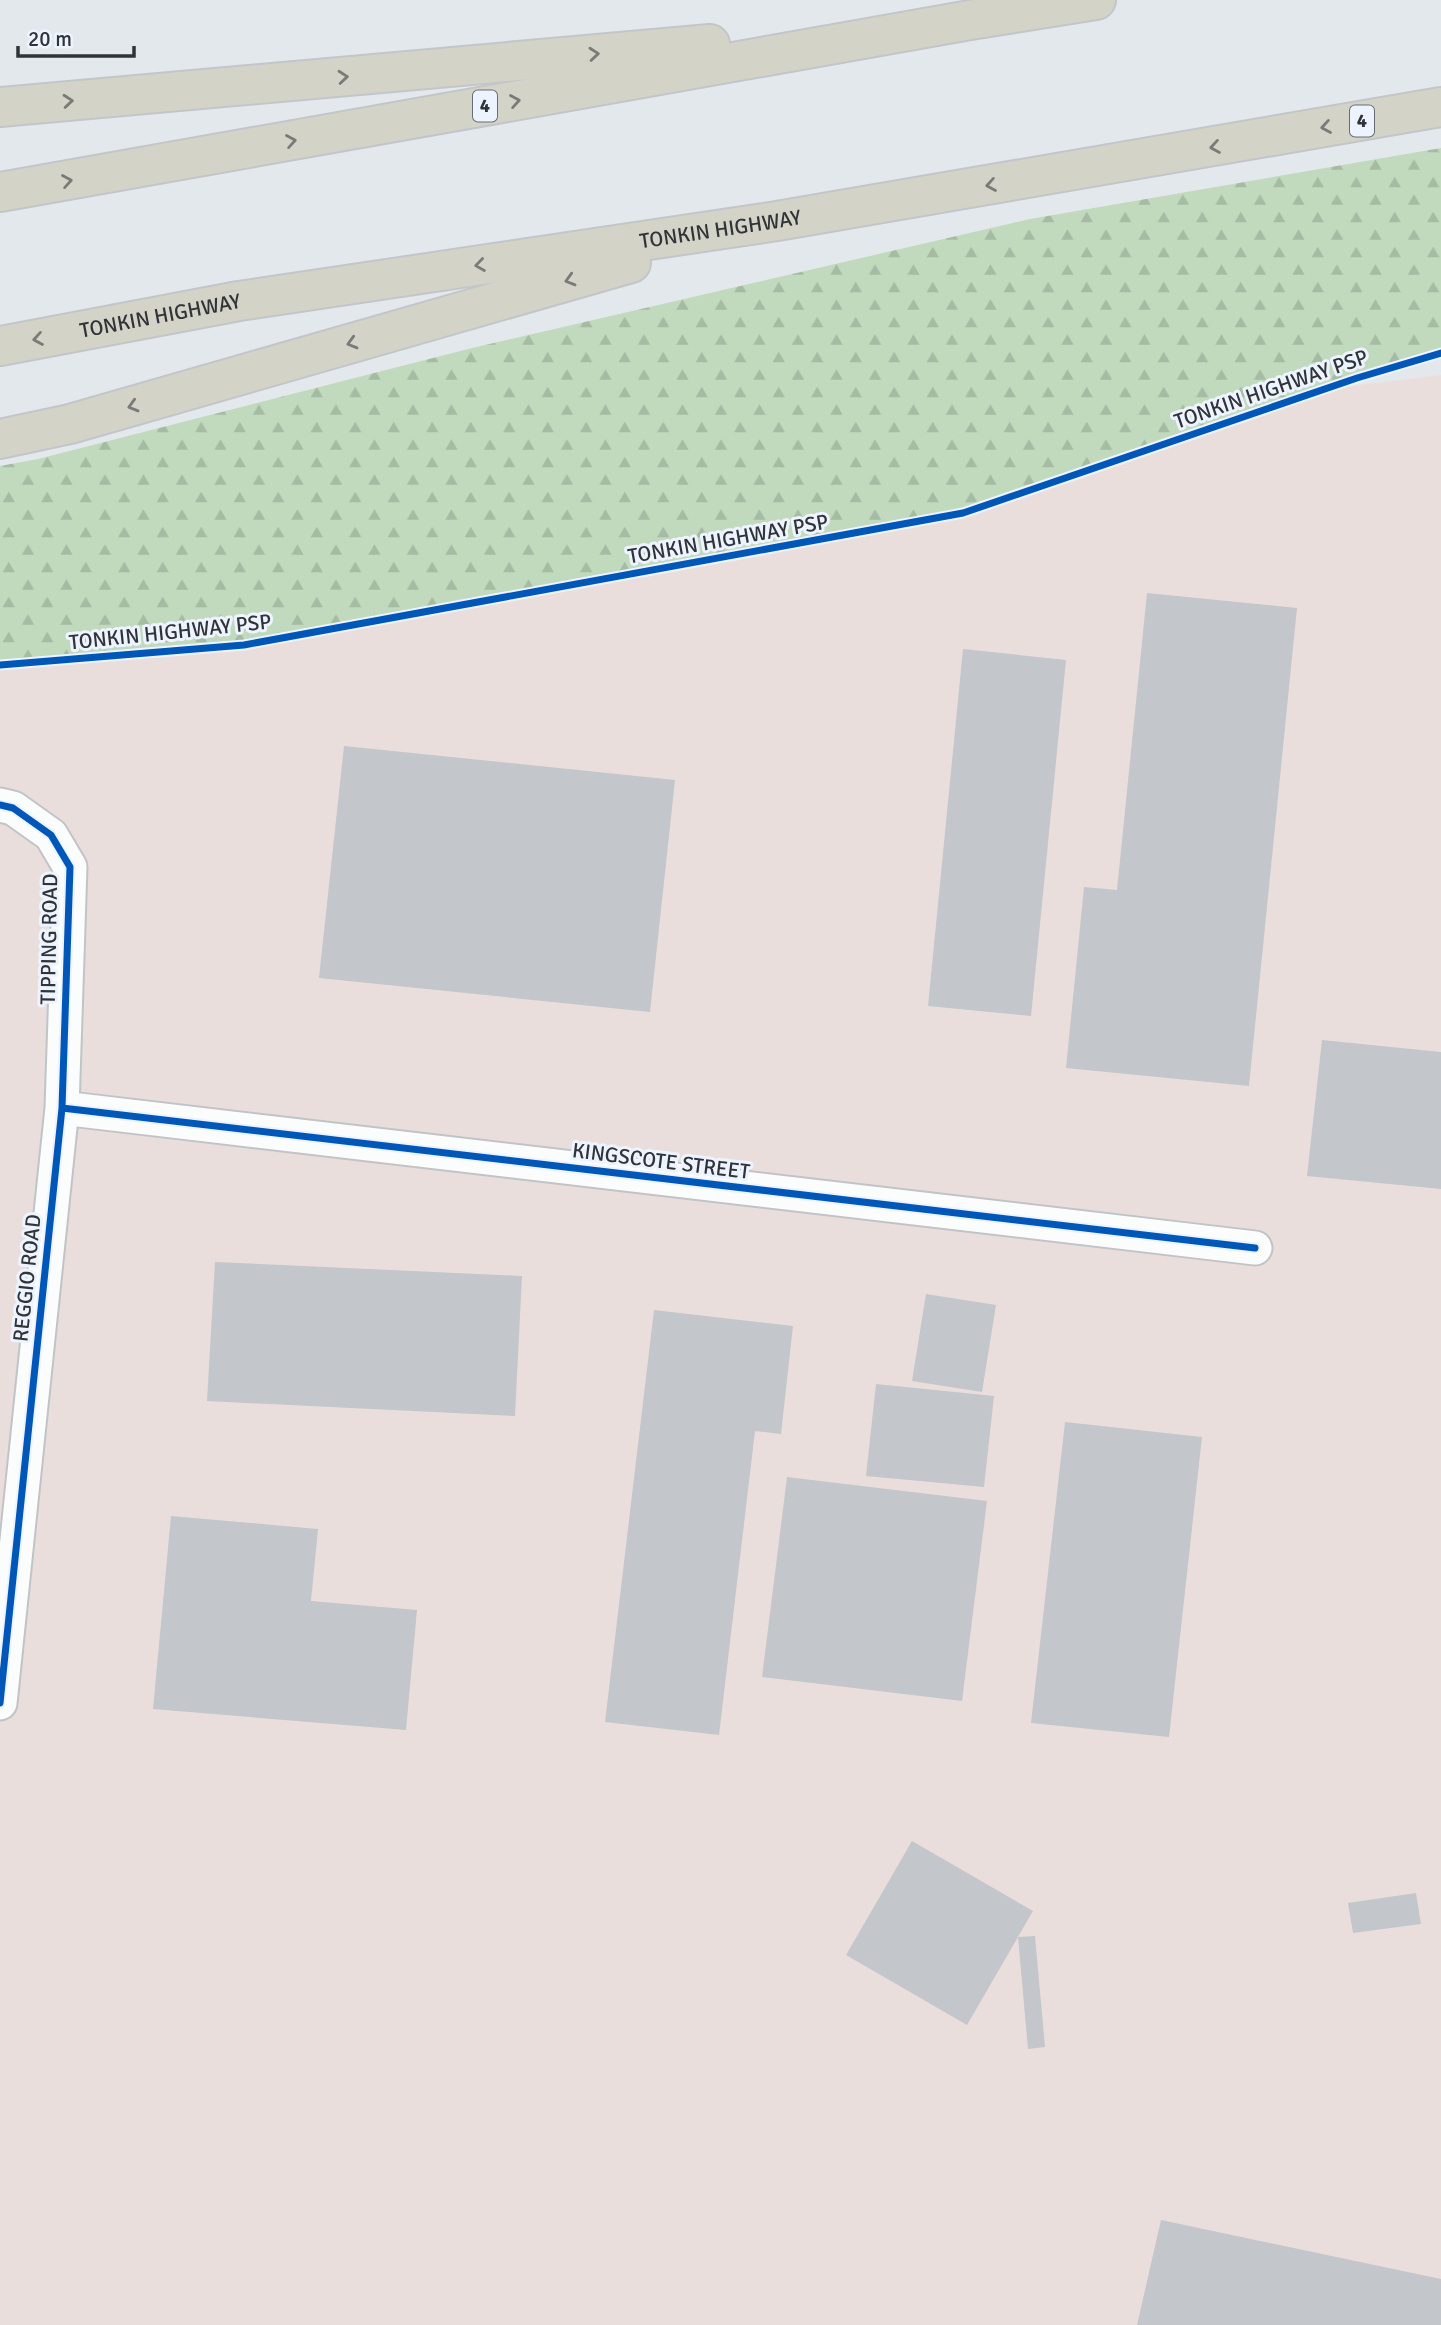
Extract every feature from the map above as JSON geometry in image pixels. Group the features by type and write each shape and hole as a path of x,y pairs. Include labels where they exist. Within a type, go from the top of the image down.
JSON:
{"highway":[{"name":"4","path":"0,192 1096,0"},
{"path":"0,107 970,20"},
{"name":"TONKIN HIGHWAY","path":"0,346 239,301 777,221 1441,107"},
{"path":"0,439 71,424 777,221"}],"street":[{"name":"TIPPING ROAD","path":"0,805 13,808 51,835 70,867 62,1108"},
{"name":"KINGSCOTE STREET","path":"62,1108 1255,1248"},
{"name":"REGGIO ROAD","path":"0,1703 62,1108"}],"shaded area":[{"path":"1441,375 1441,2325 0,2325 0,552"}],"green space":[{"path":"1441,148 1441,353 1357,378 963,513 244,645 0,665 0,466 38,459 472,348 1030,219"}],"building":[{"path":"1147,593 1297,608 1249,1086 1066,1068 1084,887 1117,890"},
{"path":"963,649 1066,660 1031,1016 928,1006"},
{"path":"344,746 675,780 650,1012 319,978"},
{"path":"1322,1040 1441,1052 1441,1189 1307,1176"},
{"path":"215,1262 522,1276 515,1416 207,1401"},
{"path":"926,1294 996,1305 982,1392 912,1381"},
{"path":"654,1310 793,1326 781,1434 755,1431 719,1735 605,1722"},
{"path":"876,1384 994,1396 984,1487 866,1476"},
{"path":"1065,1422 1202,1437 1169,1737 1031,1723"},
{"path":"787,1477 987,1501 962,1701 762,1677"},
{"path":"171,1516 318,1529 311,1601 417,1610 406,1730 153,1709"},
{"path":"912,1841 1033,1911 967,2025 846,1955"},
{"path":"1416,1893 1421,1924 1353,1933 1348,1903"},
{"path":"1035,1936 1045,2047 1028,2049 1018,1937"},
{"path":"1161,2220 1441,2279 1441,2325 1137,2325"}],"cycle path":[{"name":"TONKIN HIGHWAY PSP","path":"0,665 244,645 963,513 1357,378 1441,353"},
{"path":"0,805 13,808 51,835 70,867 62,1108 0,1703"},
{"path":"62,1108 1255,1248"}]}
